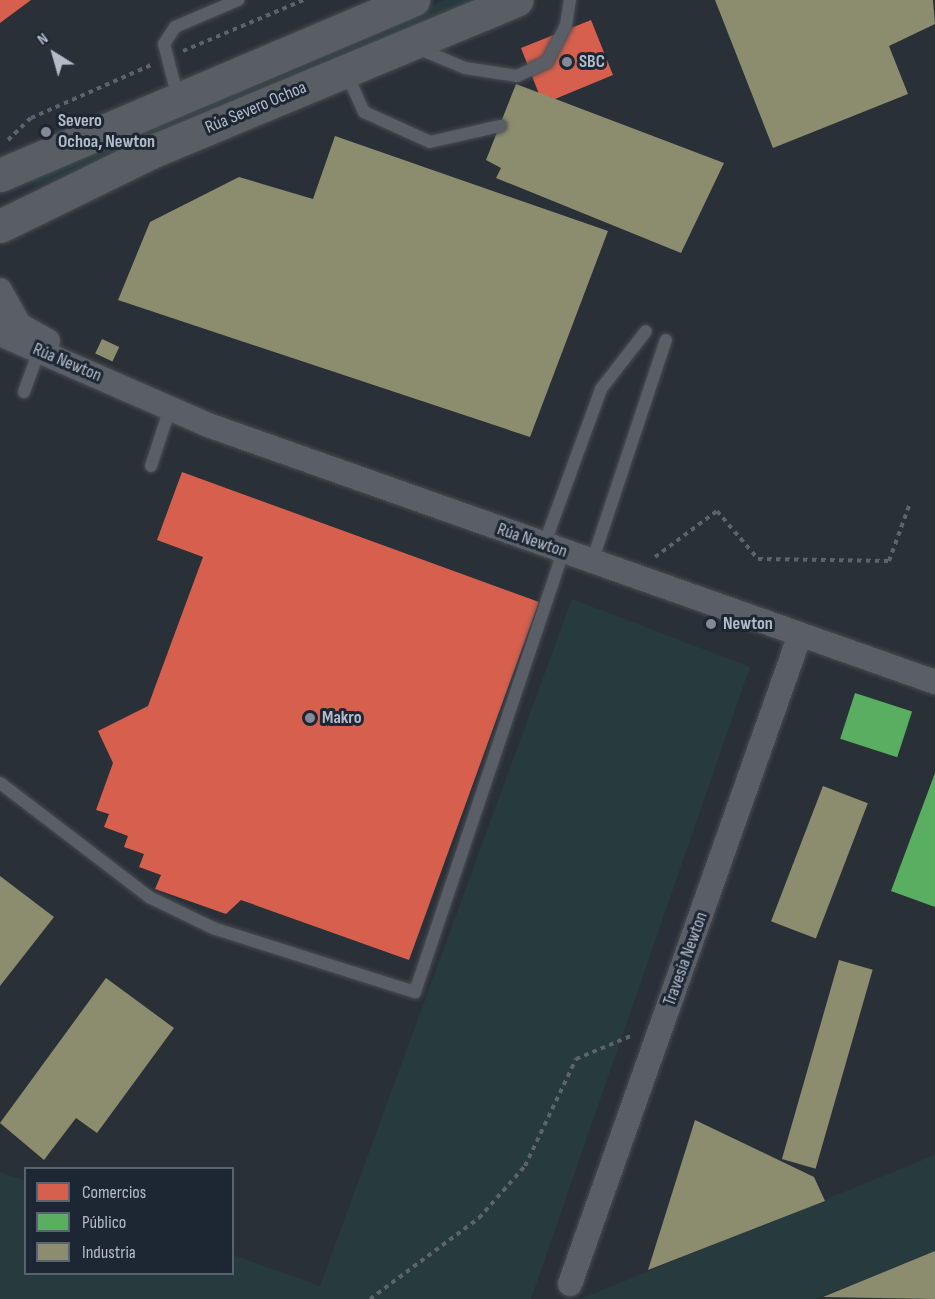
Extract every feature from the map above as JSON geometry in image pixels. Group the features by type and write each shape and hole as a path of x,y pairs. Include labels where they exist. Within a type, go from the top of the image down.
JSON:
{"main road":[{"path":"0,175 413,0"},
{"name":"Rúa Severo Ochoa","path":"0,226 151,152 517,0"}],"street":[{"name":"Rúa Newton","path":"0,290 6,324 39,351 171,408 554,549 935,682"},
{"name":"Rúa Newton","path":"6,324 133,392"},
{"name":"Travesía Newton","path":"570,1284 800,635"}],"lane":[{"path":"178,98 164,44 175,27 238,0"},
{"path":"410,45 465,68 517,76 547,63 566,25 570,0"},
{"path":"345,71 364,112 430,142 500,126"},
{"path":"0,783 149,897 213,928 415,992 554,549 601,389 646,331"},
{"path":"592,562 666,340"},
{"path":"24,392 39,351"},
{"path":"151,466 171,408"}],"path":[{"path":"654,558 717,511 758,560 889,561 909,506"},
{"path":"370,1299 479,1218 525,1166 576,1059 619,1038 660,1030"}],"green space":[{"path":"444,0 482,0 35,187 30,177"},
{"path":"572,599 750,667 531,1299 0,1299 0,1172 24,1181 24,1275 234,1275 234,1255 320,1286"},
{"path":"935,1155 935,1251 816,1299 580,1299"}],"building: Comercios":[{"path":"0,0 31,0 0,23"},
{"name":"SBC","path":"591,20 613,75 555,99 539,94 521,48"},
{"name":"Makro","path":"182,472 539,602 409,960 241,900 226,914 155,889 161,875 139,867 144,854 124,847 128,836 104,827 109,814 96,810 113,763 98,731 148,706 203,557 157,540"}],"building: Público":[{"path":"855,693 912,712 897,757 840,739"},
{"path":"935,773 935,907 891,891"}],"building: Industria":[{"path":"715,0 933,0 935,24 889,46 908,94 773,148"},
{"path":"516,84 724,163 681,253 496,178 501,168 486,160"},
{"path":"335,136 608,231 530,437 118,300 150,222 239,177 313,199"},
{"path":"102,339 119,347 112,362 95,354"},
{"path":"823,786 868,803 816,939 771,921"},
{"path":"0,876 54,917 0,986"},
{"path":"839,960 873,970 816,1169 782,1159"},
{"path":"106,978 174,1028 97,1133 76,1118 44,1160 0,1123"},
{"path":"695,1120 814,1177 825,1201 648,1270"},
{"path":"935,1251 935,1299 823,1297"}],"place":[{"name":"SBC","path":"567,62"},
{"name":"Severo Ochoa, Newton","path":"46,132"},
{"name":"Newton","path":"711,624"},
{"name":"Makro","path":"310,718"}]}
